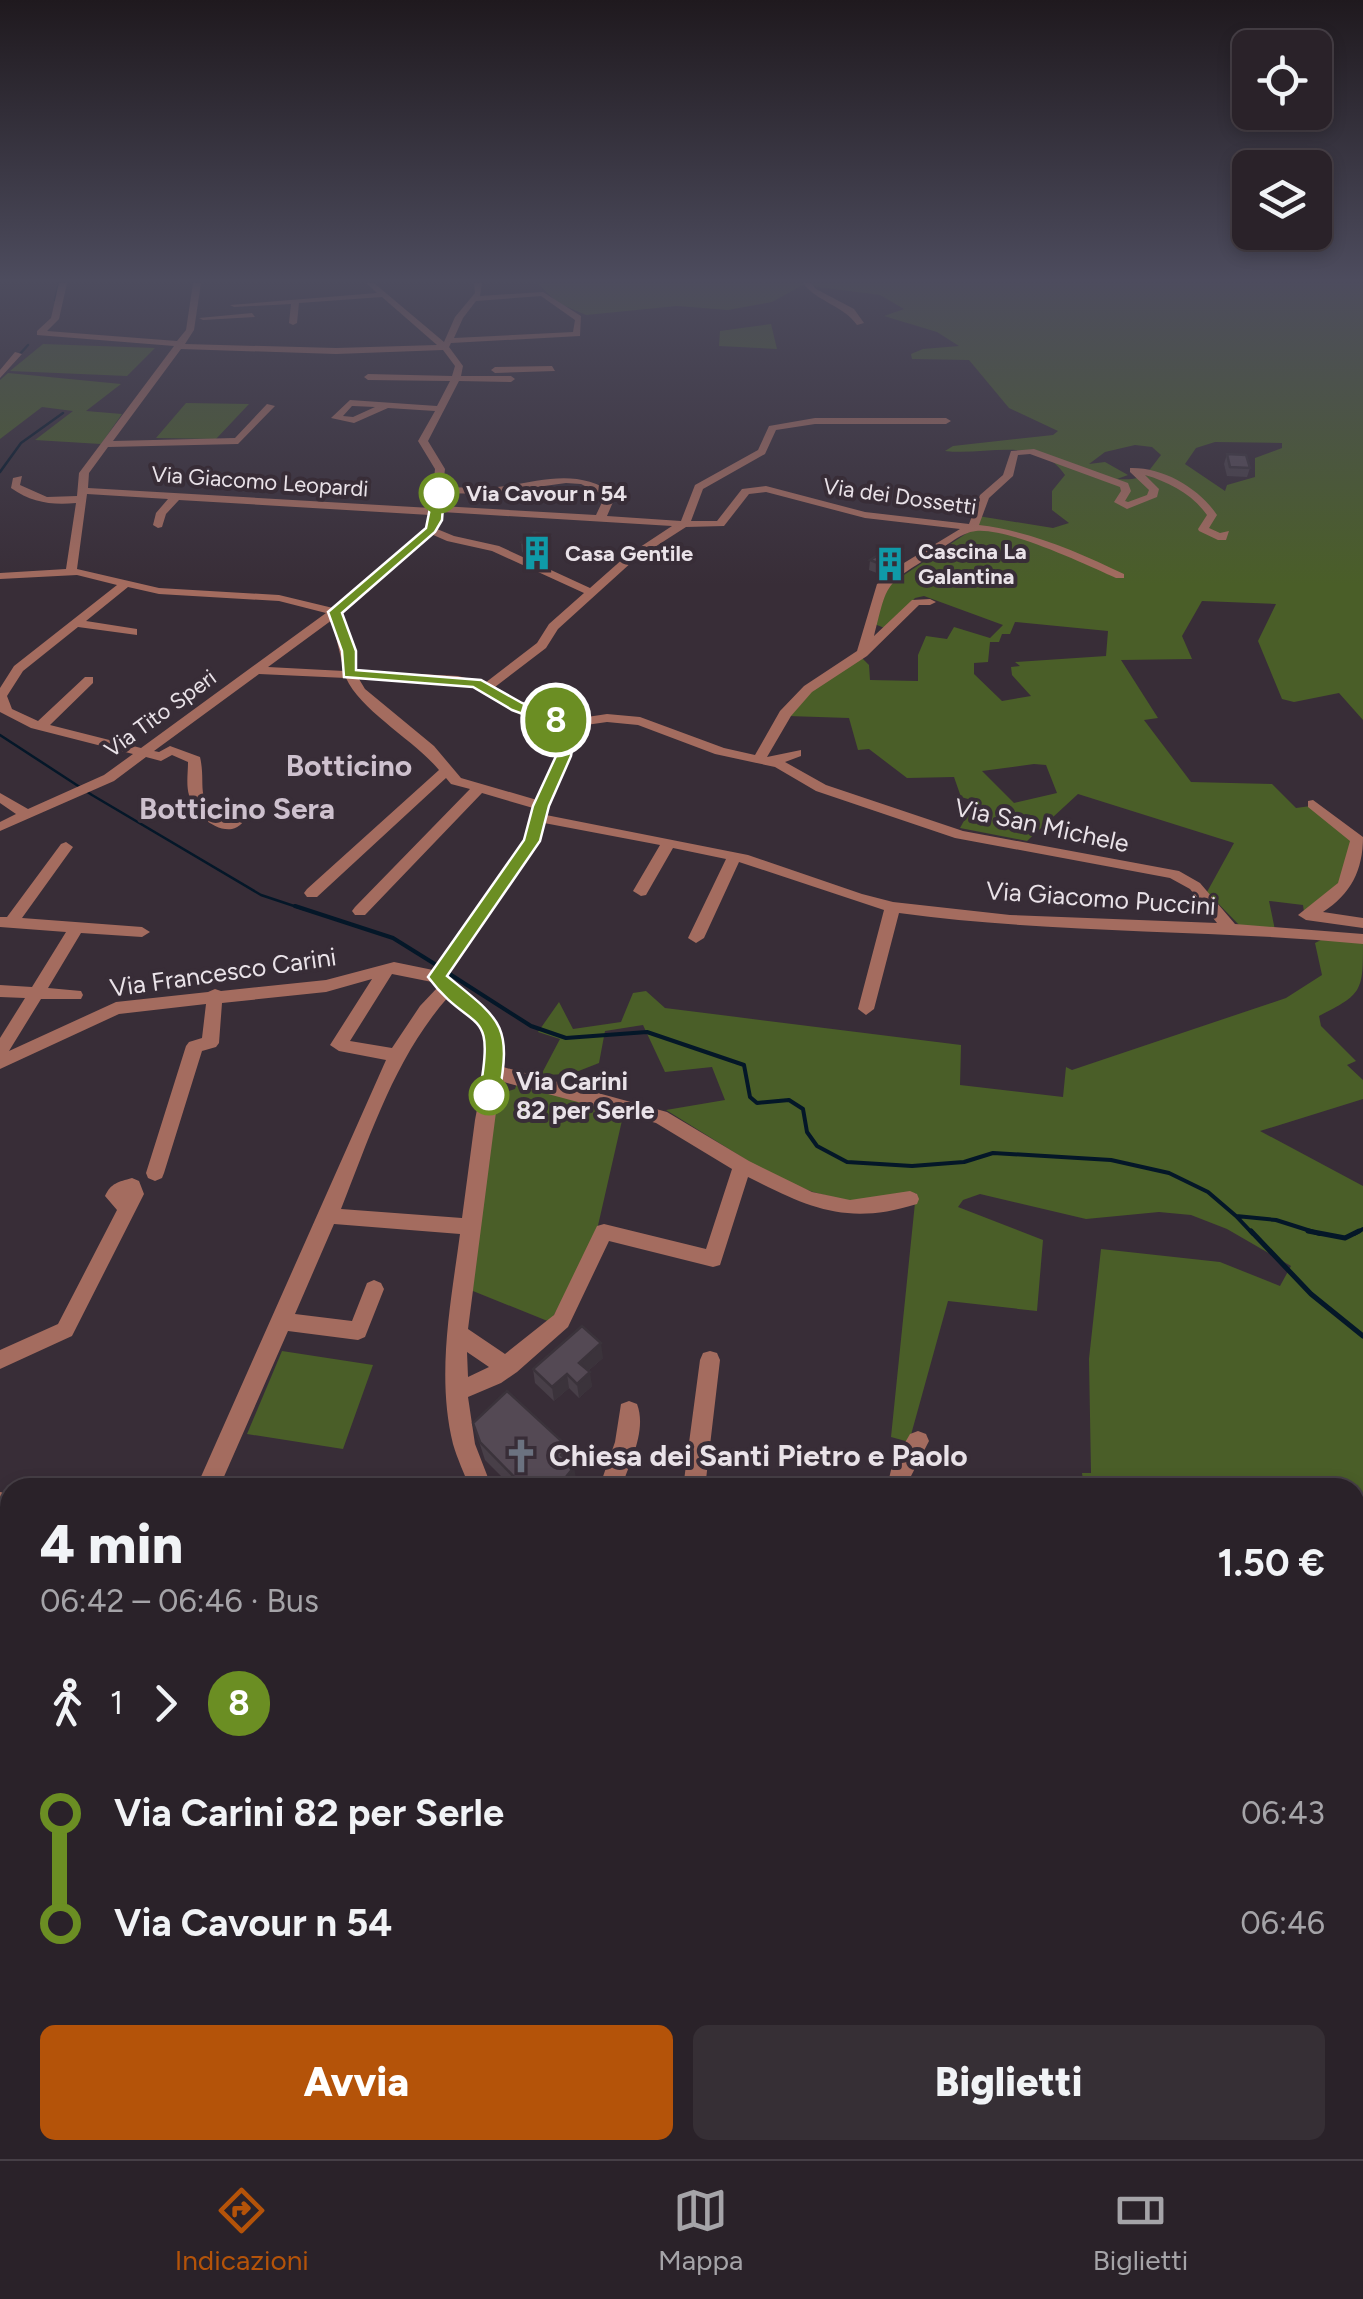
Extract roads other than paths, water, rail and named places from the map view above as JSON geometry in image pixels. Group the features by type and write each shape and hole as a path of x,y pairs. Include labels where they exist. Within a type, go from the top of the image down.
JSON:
{"street":[{"path":"71,571 84,473 151,384"},
{"path":"454,384 422,441 440,469 437,510 431,530 451,539 494,548 592,593"},
{"path":"388,405 440,409"},
{"path":"106,444 238,441 270,406"},
{"path":"486,687 542,645 553,627 629,560 685,523 699,488 762,452 772,428 815,421 946,422"},
{"path":"863,653 881,586 898,571 973,526 984,497 1008,476 1014,453 1031,451 1124,485 1126,491 1119,502 1128,506 1152,497 1154,489 1134,470 1146,471 1204,504 1212,516 1202,529 1208,534 1222,538 1225,533"},
{"name":"Via Giacomo Leopardi","path":"18,478 18,490 44,502 81,495 178,496 685,523"},
{"path":"439,490 485,491 582,481 611,495 601,517"},
{"name":"Via dei Dossetti","path":"685,523 720,524 731,505 753,488 864,515 973,526 1064,550 1120,576"},
{"path":"158,525 161,512 178,496"},
{"name":"Via Tito Speri","path":"0,827 97,785 144,753 335,612 431,530"},
{"path":"0,576 71,571 186,594 279,598 335,612 349,651 349,674"},
{"path":"126,583 18,669 1,695 6,710 41,726 144,753 161,756 170,750 195,760 196,804 205,816 230,824 244,814"},
{"path":"766,760 786,714 808,689 863,653 912,605 921,599 930,602"},
{"path":"76,623 133,632"},
{"path":"211,1478 328,1216 394,1055 442,975 532,841 564,756 566,724 517,706 486,687 458,680 256,670"},
{"name":"Via Giacomo Puccini","path":"349,674 360,692 429,749 446,772 478,789 540,812 734,857 893,907 1232,931 1307,923 1363,924"},
{"path":"41,726 89,680"},
{"name":"Via San Michele","path":"566,724 606,718 640,721 720,751 766,760 821,788 960,835 1174,874 1196,886 1232,931"},
{"path":"766,760 796,753"},
{"path":"312,893 446,772"},
{"path":"360,911 478,789"},
{"path":"0,796 25,814"},
{"path":"1307,923 1349,880 1358,840 1313,804"},
{"path":"641,890 668,844"},
{"path":"6,922 66,847"},
{"path":"696,938 734,857"},
{"path":"866,1009 893,907"},
{"path":"6,922 142,932"},
{"name":"Via Giacomo Puccini","path":"1307,923 1363,939"},
{"path":"0,1052 76,928"},
{"path":"387,969 339,1045 394,1055"},
{"name":"Via Francesco Carini","path":"0,1063 116,1008 326,986 387,969 442,975"},
{"path":"442,975 489,1022 497,1051 457,1334 457,1392 464,1444 477,1478"},
{"path":"0,991 75,994"},
{"path":"154,1173 195,1046 210,1043 215,995"},
{"path":"494,1070 661,1118 742,1166 808,1198 850,1208 910,1199"},
{"path":"457,1392 494,1376 562,1321 604,1232 713,1259 742,1166"},
{"path":"0,1360 64,1330 127,1208"},
{"path":"328,1216 472,1227"},
{"path":"280,1321 358,1331 374,1289"},
{"path":"457,1334 493,1359 510,1365"},
{"path":"695,1478 710,1360"},
{"path":"613,1478 626,1442 630,1411"},
{"path":"899,1478 918,1440"}],"waterway":[{"path":"0,472 21,443 63,413"},
{"path":"0,735 92,795 261,895 303,909"},
{"path":"295,906 393,938 438,966"},
{"path":"445,971 531,1026 566,1038 647,1032 744,1065 750,1097 757,1103 789,1100 803,1109 807,1132 817,1146 847,1162 912,1166 964,1162 993,1153 1111,1160 1169,1173 1208,1192 1236,1216"},
{"path":"1236,1216 1276,1220 1314,1232"},
{"path":"1236,1216 1253,1234"},
{"path":"1354,1234 1363,1229"},
{"path":"1251,1231 1311,1294 1363,1336"},
{"path":"1308,1231 1314,1232"},
{"path":"1314,1232 1345,1238 1359,1231"},
{"path":"1314,1232 1320,1234"}],"place":[{"name":"Via Cavour n 54","path":"439,493"},
{"name":"Casa Gentile","path":"537,553"},
{"name":"Cascina La Galantina","path":"890,564"},
{"name":"Via Carini 82 per Serle","path":"489,1095"},
{"name":"Chiesa dei Santi Pietro e Paolo","path":"521,1456"}],"district":[{"name":"Botticino","path":"349,766"},
{"name":"Botticino Sera","path":"237,809"}]}
